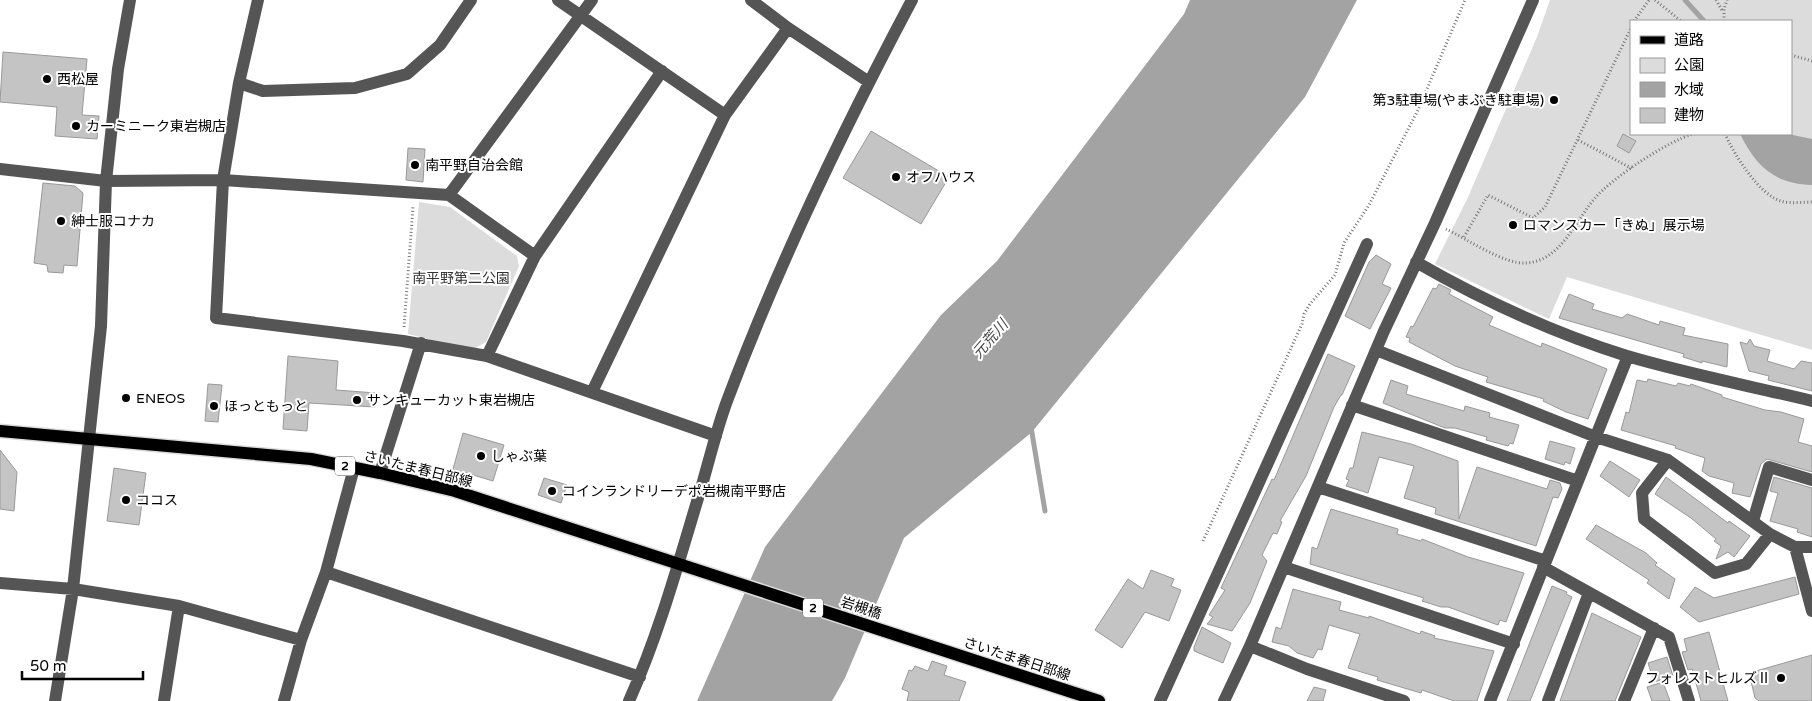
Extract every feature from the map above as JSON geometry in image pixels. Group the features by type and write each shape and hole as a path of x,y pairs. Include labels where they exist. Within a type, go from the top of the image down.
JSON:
{"main road":[{"name":"さいたま春日部線","path":"0,431 311,459 380,472 455,491 700,571"},
{"name":"岩槻橋","path":"700,571 926,645"},
{"name":"さいたま春日部線","path":"926,645 1099,701"}],"street":[{"path":"55,701 74,589 101,326 106,181 118,68 130,0"},
{"path":"258,0 239,83 223,180 216,318 403,340 488,356 716,436"},
{"path":"239,83 263,91 355,88 408,74 440,45 471,0"},
{"path":"558,0 725,116"},
{"path":"449,195 592,0"},
{"path":"751,0 788,28 869,82"},
{"path":"629,701 640,677 678,565 726,403 767,300 869,82 912,0"},
{"path":"1224,701 1250,646 1376,350 1435,223 1533,0"},
{"path":"592,392 725,116 788,28"},
{"path":"488,356 535,256 662,72"},
{"path":"0,169 106,181 223,180 449,195 535,256"},
{"path":"1160,701 1367,244"},
{"path":"1416,262 1538,323 1628,356 1812,401"},
{"path":"380,472 421,343"},
{"path":"1376,350 1596,437 1668,460 1770,534 1795,547 1812,547"},
{"path":"1490,701 1628,356"},
{"path":"1352,406 1578,481"},
{"path":"1668,460 1642,493 1644,518 1715,573 1746,564 1770,534"},
{"path":"284,701 301,640 326,572 354,468"},
{"path":"1753,521 1769,468 1812,480"},
{"path":"1318,488 1544,564 1590,593 1670,637 1689,701"},
{"path":"1795,547 1812,608"},
{"path":"1284,567 1514,644"},
{"path":"326,572 640,677"},
{"path":"0,583 74,589 179,606 301,640"},
{"path":"1548,701 1590,593"},
{"path":"164,701 179,606"},
{"path":"1624,701 1654,628"},
{"path":"1250,646 1307,669 1404,701"}],"path":[{"path":"1203,541 1302,324 1304,314 1335,275 1344,243 1369,205 1418,110 1465,0"},
{"path":"1635,20 1649,0"},
{"path":"1655,0 1680,20"},
{"path":"1716,0 1723,12 1724,20"},
{"path":"1723,12 1727,0"},
{"path":"1464,237 1488,195 1533,218 1545,207 1552,196 1630,30"},
{"path":"1792,55 1812,61"},
{"path":"1435,223 1503,258 1524,264 1544,259 1561,244 1596,197 1656,151 1691,135"},
{"path":"1726,135 1746,171 1760,186 1780,202 1812,202"},
{"path":"1578,140 1633,168"},
{"path":"403,340 414,193"}],"green space":[{"path":"1550,0 1812,0 1812,350 1567,277 1549,319 1435,264 1468,197 1537,37"},
{"name":"南平野第二公園","path":"419,202 450,207 517,256 519,266 486,342 472,350 408,334"}],"water":[{"name":"元荒川","path":"1190,0 1357,0 1305,97 1032,432 904,538 845,678 832,701 697,701 765,547 941,315 997,261 1184,14"},
{"path":"1741,135 1792,135 1812,139 1812,185 1799,184 1777,177 1760,164"}],"building":[{"path":"3,52 87,59 82,115 99,116 97,139 55,136 57,107 0,102"},
{"path":"871,131 949,177 921,224 843,178"},
{"path":"1623,134 1636,141 1629,153 1617,146"},
{"path":"408,148 425,149 423,182 406,180"},
{"path":"43,183 75,186 83,193 77,266 64,265 63,273 48,272 47,265 34,263"},
{"path":"1376,255 1391,264 1382,284 1391,288 1370,329 1345,316 1369,262"},
{"path":"1439,284 1451,290 1449,294 1493,317 1489,325 1541,347 1542,343 1607,369 1588,419 1566,412 1543,401 1544,399 1486,382 1488,377 1455,366 1409,342 1410,338 1406,337 1411,326 1413,327 1433,288 1436,289"},
{"path":"1569,294 1594,304 1592,309 1622,318 1627,314 1659,325 1660,321 1685,328 1683,335 1728,344 1727,367 1702,361 1702,363 1683,357 1684,354 1559,318"},
{"path":"1750,339 1754,346 1770,350 1767,361 1794,369 1801,361 1812,363 1812,391 1768,380 1769,376 1749,371 1740,342 1747,344"},
{"path":"1328,354 1355,366 1342,395 1334,407 1306,476 1280,521 1282,522 1277,534 1273,533 1262,555 1267,561 1250,603 1232,631 1207,624 1213,617 1209,615 1225,590 1221,588 1272,479 1274,480"},
{"path":"288,356 338,361 336,390 376,393 375,407 309,403 307,431 283,429"},
{"path":"1648,379 1676,386 1678,383 1690,386 1691,384 1722,395 1722,397 1804,419 1798,442 1812,446 1812,472 1767,459 1761,464 1750,497 1732,493 1734,483 1709,476 1702,471 1705,458 1675,448 1676,446 1621,430 1626,412 1629,413 1637,380 1647,382"},
{"path":"1391,380 1408,386 1406,394 1464,411 1465,406 1490,413 1489,417 1519,425 1513,444 1510,443 1508,446 1486,440 1487,437 1455,428 1445,428 1383,403"},
{"path":"208,384 222,385 218,422 205,421"},
{"path":"1362,432 1411,444 1458,461 1459,519 1477,467 1547,489 1550,480 1560,483 1562,489 1558,498 1553,497 1536,546 1435,514 1436,508 1404,498 1414,466 1379,457 1368,493 1346,486 1349,480 1346,479 1350,468 1353,468"},
{"path":"463,433 504,445 493,481 453,469"},
{"path":"1550,441 1575,448 1570,464 1565,462 1564,465 1545,459"},
{"path":"0,450 17,472 14,511 0,509"},
{"path":"1610,461 1640,480 1629,497 1600,476"},
{"path":"114,468 146,473 139,525 107,521"},
{"path":"1666,477 1728,523 1729,521 1750,536 1734,557 1728,552 1716,559 1721,546 1714,541 1716,539 1691,518 1655,494"},
{"path":"1774,477 1812,488 1812,537 1797,532 1798,529 1770,521 1778,493 1770,491"},
{"path":"544,478 567,485 561,503 538,495"},
{"path":"1331,509 1398,529 1397,534 1421,541 1422,539 1468,557 1524,573 1506,622 1500,620 1498,625 1448,607 1441,607 1422,601 1424,598 1310,564 1312,547 1317,549"},
{"path":"1596,525 1646,553 1657,563 1655,565 1675,579 1669,599 1647,583 1649,580 1586,539"},
{"path":"1151,570 1174,579 1171,586 1181,590 1169,621 1145,612 1122,648 1095,630 1128,579 1143,589"},
{"path":"1795,577 1799,594 1699,622 1680,607 1695,587 1714,598"},
{"path":"1552,586 1567,592 1566,594 1572,597 1530,701 1507,701"},
{"path":"1293,589 1341,602 1339,610 1369,618 1369,616 1420,634 1421,631 1435,636 1434,638 1494,651 1477,701 1454,701 1422,690 1421,693 1377,680 1378,677 1348,668 1360,634 1329,625 1322,650 1318,649 1313,658 1297,653 1289,646 1272,642 1276,627 1281,629"},
{"path":"1592,613 1641,637 1615,701 1560,701"},
{"path":"1202,627 1231,643 1223,663 1194,651"},
{"path":"1709,632 1728,701 1701,701 1692,669 1688,670 1682,652 1687,651 1684,639"},
{"name":"フォレストヒルズⅡ","path":"1812,655 1812,701 1759,701 1755,698 1749,673"},
{"path":"1667,657 1673,676 1654,682 1648,663"},
{"path":"932,661 947,666 944,675 966,682 959,701 907,701 909,692 902,689 909,670 912,671 915,666 928,671"},
{"path":"1663,682 1670,701 1652,701 1647,687"},
{"path":"1314,687 1326,690 1323,701 1307,701"}],"waterway":[{"path":"1685,0 1703,20"},
{"path":"1031,427 1045,511"}],"place":[{"name":"西松屋","path":"47,79"},
{"name":"第3駐車場(やまぶき駐車場)","path":"1554,100"},
{"name":"カーミニーク東岩槻店","path":"76,126"},
{"name":"南平野自治会館","path":"415,165"},
{"name":"オフハウス","path":"896,177"},
{"name":"紳士服コナカ","path":"61,221"},
{"name":"ロマンスカー「きぬ」展示場","path":"1513,225"},
{"name":"ENEOS","path":"126,398"},
{"name":"サンキューカット東岩槻店","path":"357,400"},
{"name":"ほっともっと","path":"214,406"},
{"name":"しゃぶ葉","path":"481,456"},
{"name":"コインランドリーデポ岩槻南平野店","path":"552,491"},
{"name":"ココス","path":"126,500"},
{"name":"フォレストヒルズⅡ","path":"1781,678"}]}
